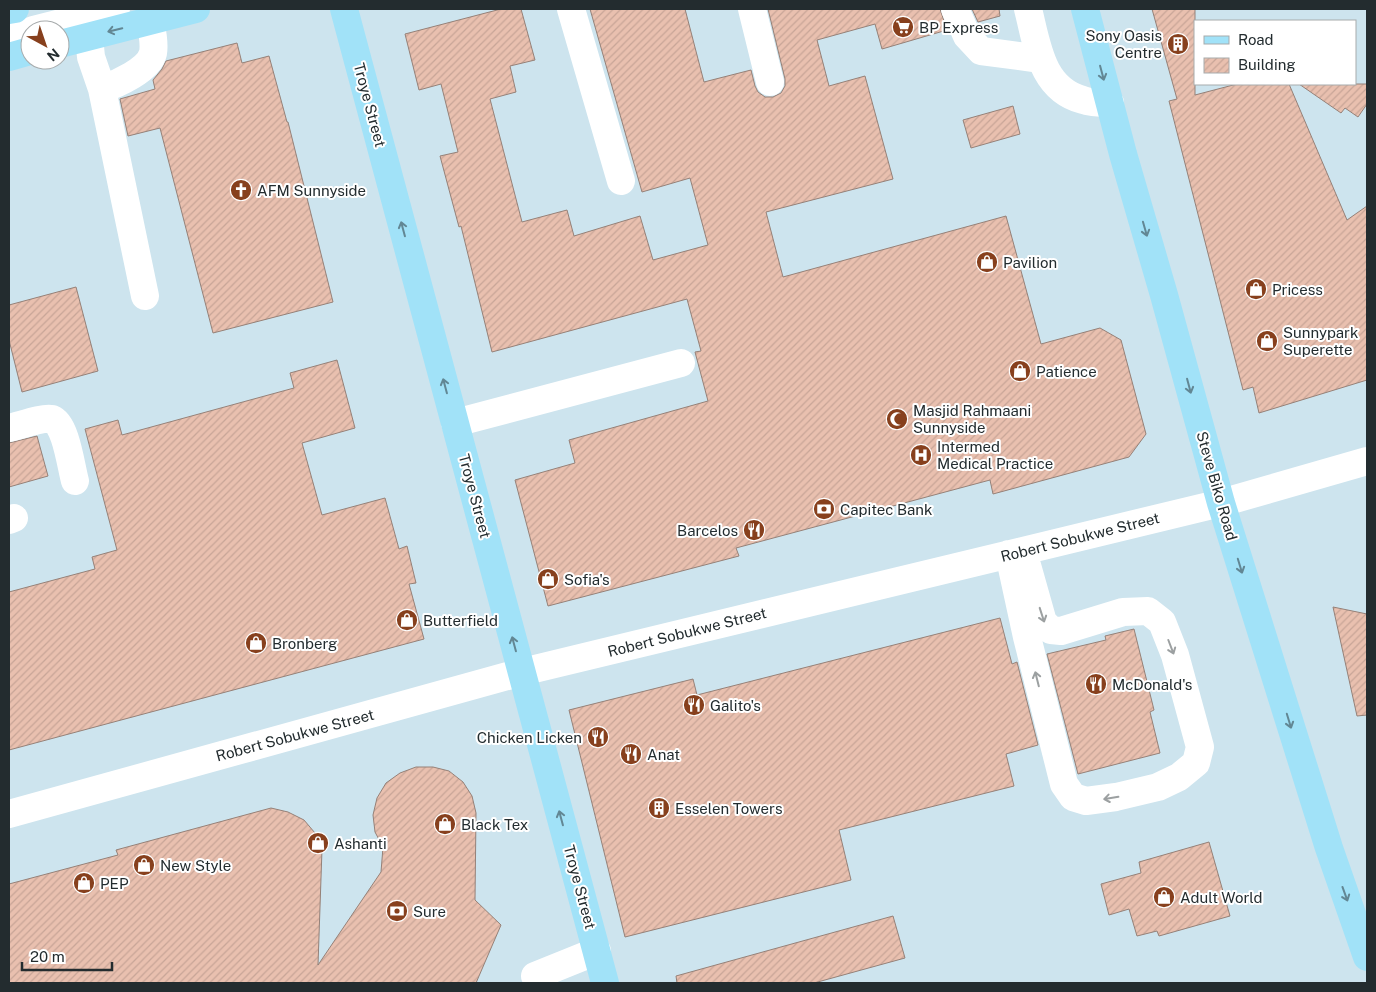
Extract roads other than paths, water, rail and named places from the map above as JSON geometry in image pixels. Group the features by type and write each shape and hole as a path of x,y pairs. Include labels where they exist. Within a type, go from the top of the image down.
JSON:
{"main road":[{"path":"9,10 15,9"},
{"path":"70,41 196,9"},
{"name":"Troye Street","path":"344,9 605,983"},
{"name":"Steve Biko Road","path":"1085,9 1221,503 1328,848 1367,957"}],"street":[{"path":"70,20 116,9"},
{"path":"571,9 621,180"},
{"path":"752,9 770,82"},
{"path":"955,9 967,36 981,51 1041,59"},
{"path":"1028,9 1041,59 1048,74 1059,88 1082,100 1110,104"},
{"path":"102,89 123,81 150,60 153,52 153,41 150,20"},
{"path":"89,36 91,57 102,89 145,296"},
{"path":"455,423 682,363"},
{"path":"9,428 44,419 51,419 57,422 64,433 75,481"},
{"name":"Robert Sobukwe Street","path":"9,814 522,672 1221,503 1367,461"},
{"path":"1016,553 1043,622 1051,630 1061,632 1123,612 1148,611 1162,622 1174,655 1200,747 1196,763 1179,777 1158,787 1116,797 1086,801 1073,796 1064,784 1026,637 1016,553"},
{"path":"535,976 597,951"}],"place":[{"name":"BP Express","path":"903,27"},
{"name":"Sony Oasis Centre","path":"1178,44"},
{"name":"AFM Sunnyside","path":"241,190"},
{"name":"Pavilion","path":"987,262"},
{"name":"Pricess","path":"1256,289"},
{"name":"Sunnypark Superette","path":"1267,341"},
{"name":"Patience","path":"1020,371"},
{"name":"Masjid Rahmaani Sunnyside","path":"897,419"},
{"name":"Intermed Medical Practice","path":"921,455"},
{"name":"Capitec Bank","path":"824,509"},
{"name":"Barcelos","path":"754,530"},
{"name":"Sofia's","path":"548,579"},
{"name":"Butterfield","path":"407,620"},
{"name":"Bronberg","path":"256,643"},
{"name":"McDonald's","path":"1096,684"},
{"name":"Galito's","path":"694,705"},
{"name":"Chicken Licken","path":"598,737"},
{"name":"Anat","path":"631,754"},
{"name":"Esselen Towers","path":"659,808"},
{"name":"Black Tex","path":"445,824"},
{"name":"Ashanti","path":"318,843"},
{"name":"New Style","path":"144,865"},
{"name":"PEP","path":"84,883"},
{"name":"Adult World","path":"1164,897"},
{"name":"Sure","path":"397,911"}]}
